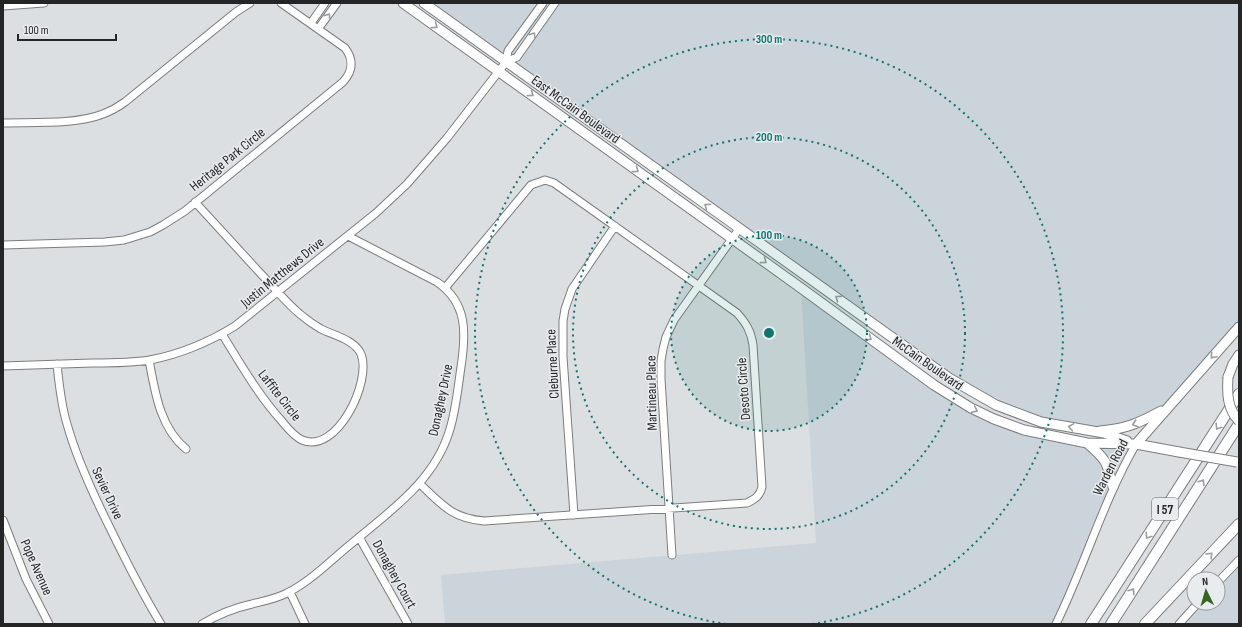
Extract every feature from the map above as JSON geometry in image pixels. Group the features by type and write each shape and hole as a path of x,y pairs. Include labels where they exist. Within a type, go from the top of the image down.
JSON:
{"highway":[{"name":"I 57","path":"1091,624 1239,394"},
{"name":"I 57","path":"1111,624 1236,431 1239,423"},
{"path":"1145,624 1239,524"}],"main road":[{"name":"East McCain Boulevard","path":"403,3 732,238"},
{"name":"East McCain Boulevard","path":"424,3 739,229"},
{"name":"McCain Boulevard","path":"739,229 949,378 996,405 1042,422 1104,433 1136,444 1238,462"},
{"name":"McCain Boulevard","path":"732,238 934,386 971,408 1008,425 1040,434 1088,443 1136,444"},
{"name":"Warden Road","path":"1136,444 1239,327"},
{"path":"1239,355 1233,364 1228,377 1228,399 1233,413 1239,423"},
{"path":"1093,431 1116,429 1136,424 1170,406"},
{"path":"1088,443 1103,457 1108,465 1113,487"}],"street":[{"path":"3,6 44,3"},
{"path":"3,123 80,120 106,113 125,102 236,12 250,3"},
{"name":"Heritage Park Circle","path":"3,245 105,242 124,240 150,232 174,219 343,82 349,75 352,65 349,54 345,48 282,3"},
{"path":"311,24 325,3"},
{"path":"318,29 337,3"},
{"path":"506,62 508,51 543,3"},
{"path":"506,62 517,57 555,3"},
{"name":"Justin Matthews Drive","path":"3,366 149,360 197,346 222,334 249,316 376,213 408,184 447,138 506,62"},
{"name":"Desoto Circle","path":"420,484 444,507 453,513 462,517 484,521 747,503 759,495 762,487 762,464 752,334 749,328 737,313 554,183 545,180 531,185 445,288"},
{"name":"Laffite Circle","path":"195,202 300,315 319,328 352,344 361,353 364,371 353,406 345,420 338,428 326,437 317,441 302,440 297,437 264,401 222,334"},
{"name":"Cleburne Place","path":"574,515 563,356 563,322 565,309 572,290 615,226"},
{"name":"Martineau Place","path":"672,555 661,361 666,337 674,320 739,229"},
{"name":"Donaghey Drive","path":"202,624 234,609 290,592 316,573 401,502 420,484 438,458 450,429 456,402 465,333 462,317 455,300 445,288 437,282 348,236"},
{"path":"149,360 158,403 166,425 173,437 186,449"},
{"name":"Sevier Drive","path":"57,364 60,393 66,424 85,474 120,550 161,624"},
{"name":"Warden Road","path":"1056,624 1113,487 1136,444"},
{"name":"Pope Avenue","path":"3,520 26,579 49,624"},
{"name":"Donaghey Court","path":"359,537 408,624"},
{"path":"1226,574 1239,560"},
{"path":"290,592 306,624"},
{"path":"1179,624 1191,611"}],"shaded area":[{"path":"424,3 1239,3 1239,327 1170,406 1104,433 1041,422 965,388"},
{"path":"801,288 955,399 1008,425 1061,438 1136,444 1056,624 445,624 441,575 816,543"},
{"path":"1239,566 1239,624 1186,624 1198,611 1226,611 1226,580"}]}
